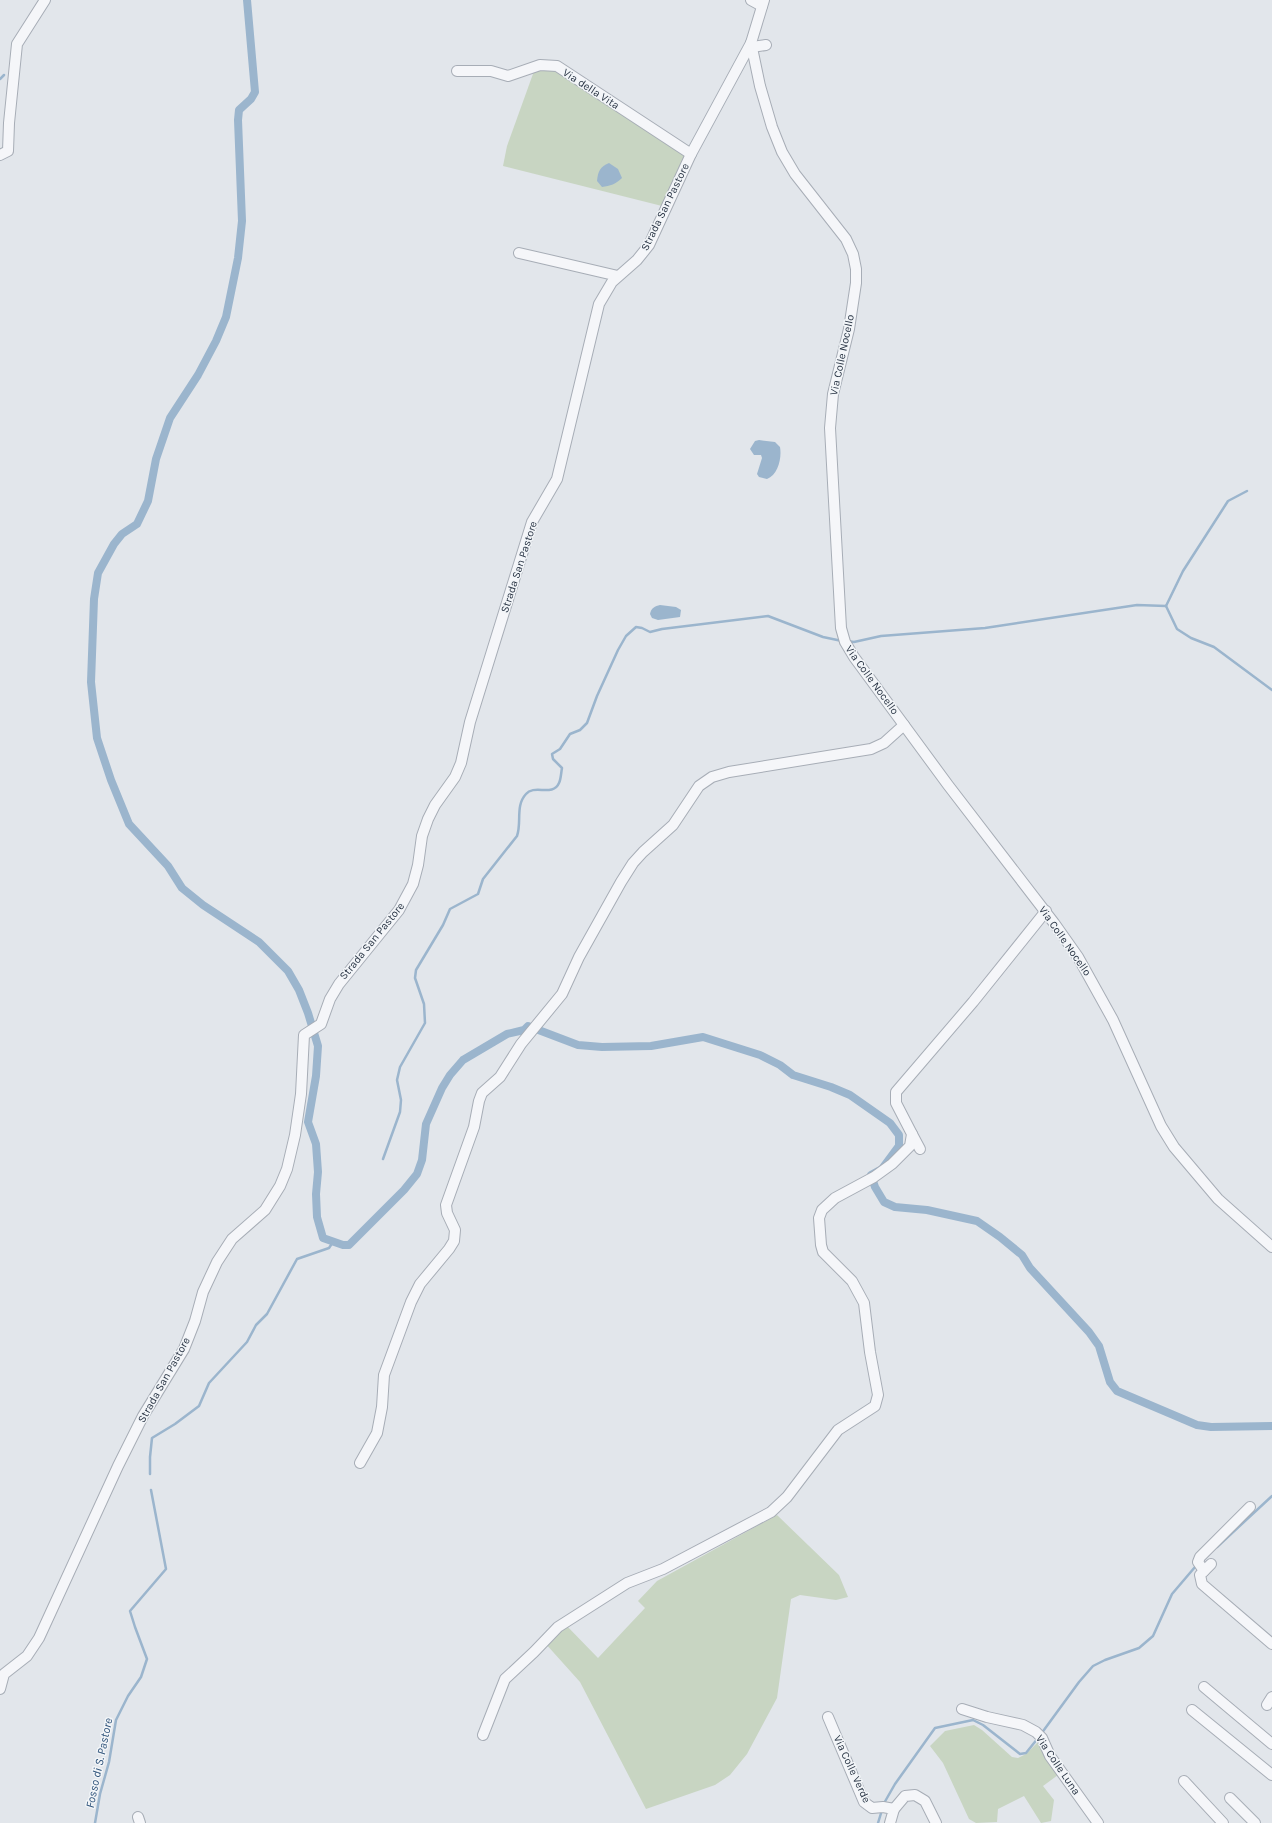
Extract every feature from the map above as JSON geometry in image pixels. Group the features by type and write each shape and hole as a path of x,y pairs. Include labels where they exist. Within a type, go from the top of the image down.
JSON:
{"street":[{"path":"0,155 8,151 9,123 17,44 45,0"},
{"path":"751,0 763,3"},
{"name":"Via Colle Nocello","path":"763,3 751,45 764,102 782,152 800,181 846,239 855,262 856,283 848,336 833,394 830,428 841,628 845,642 850,651 972,817 1046,911 1075,952 1091,977 1161,1126 1174,1147 1218,1199 1272,1247"},
{"path":"751,45 766,44"},
{"name":"Strada San Pastore","path":"0,1689 4,1674 27,1656 39,1638 118,1466 144,1416 184,1349 195,1321 203,1292 217,1262 232,1239 265,1210 280,1186 287,1169 295,1134 303,1065 303,1037 306,1033 319,1027 323,1021 330,999 341,980 402,906 416,875 422,836 428,819 459,769 470,722 532,522 539,508 556,484 559,474 597,308 608,288 618,276 637,260 649,245 691,154 751,45"},
{"name":"Via della Vita","path":"457,72 491,71 508,76 540,65 556,66 691,154"},
{"path":"519,253 618,276"},
{"path":"360,1463 376,1433 382,1407 384,1375 410,1306 420,1284 440,1261 454,1241 455,1230 447,1213 446,1205 473,1131 480,1097 500,1077 517,1049 553,1007 564,990 579,957 627,872 640,854 673,825 692,794 701,784 712,777 724,773 874,748 888,740 904,725"},
{"path":"920,1149 896,1103 896,1092 973,1002 1046,911"},
{"path":"483,1735 505,1679 558,1627 627,1583 668,1566 771,1512 786,1497 838,1430 875,1406 878,1395 870,1352 864,1303 852,1281 823,1252 819,1218 822,1210 835,1198 874,1177 892,1164 910,1146 912,1134"},
{"path":"1204,1571 1198,1562 1200,1557 1250,1507"},
{"path":"1211,1564 1200,1578 1202,1585 1272,1644"},
{"path":"1204,1687 1272,1744"},
{"name":"Via Colle Luna","path":"962,1709 987,1717 1024,1725 1036,1732 1043,1739 1050,1756 1098,1823"},
{"path":"1192,1710 1272,1775"},
{"name":"Via Colle Verde","path":"828,1717 864,1802 870,1807 886,1808"},
{"path":"1184,1781 1223,1823"},
{"path":"890,1823 886,1808 906,1796 915,1795 925,1801 936,1823"},
{"path":"1230,1798 1250,1821"}],"green space":[{"path":"538,60 583,87 686,156 662,206 503,166 507,146"},
{"path":"777,1515 839,1575 848,1597 836,1600 800,1595 791,1599 777,1698 747,1754 730,1775 715,1785 646,1809 580,1682 545,1643 564,1623 598,1658 645,1608 638,1601 657,1581"},
{"path":"974,1725 982,1730 1012,1757 1018,1758 1026,1754 1038,1742 1058,1775 1043,1786 1054,1800 1051,1821 1041,1823 1024,1796 998,1809 997,1822 976,1823 969,1819 943,1763 930,1746 945,1731"}],"water":[{"path":"609,163 618,169 622,178 613,184 602,187 597,181 598,175 603,166"},
{"path":"755,441 775,442 780,447 780,461 778,466 774,474 767,479 759,477 757,474 762,458 761,455 754,455 750,449"},
{"path":"660,605 676,607 681,610 680,617 658,620 652,618 650,614 651,610"}],"waterway":[{"path":"247,0 255,92 251,99 239,110 238,120 242,221 238,258 226,317 216,341 198,375 170,418 156,459 148,501 137,524 122,534 114,544 98,573 94,599 91,682 97,738 111,780 129,824 168,866 182,888 203,905 259,942 288,971 299,990 318,1046 316,1076 308,1122 316,1144 318,1172 316,1194 317,1217 323,1238 343,1245 349,1245 404,1190 417,1174 422,1160 426,1124 442,1088 450,1075 463,1060 507,1034 524,1030 528,1026 578,1045 602,1047 651,1046 703,1037 760,1055 780,1065 793,1075 831,1087 850,1095 890,1123 899,1135 899,1146 882,1169 871,1175 875,1187 884,1202 895,1207 927,1210 977,1221 1000,1237 1022,1255 1030,1268 1089,1332 1099,1346 1110,1382 1117,1391 1197,1425 1211,1427 1272,1426"},
{"path":"0,79 4,75"},
{"path":"1166,606 1183,571 1228,501 1247,491"},
{"path":"847,641 854,642 881,636 985,628 1137,605 1166,606"},
{"path":"1166,606 1177,629 1191,638 1214,647 1272,690"},
{"path":"383,1159 400,1112 401,1100 397,1080 400,1067 425,1023 424,1004 415,978 416,970 443,925 450,909 478,894 483,879 517,836 521,804 526,794 529,791 534,790 552,789 559,783 562,768 553,759 552,754 560,749 570,734 580,730 587,723 597,696 626,636 636,627 650,632 662,629 768,616 823,637 842,641"},
{"path":"150,1474 152,1438 175,1424 199,1406 209,1383 247,1342 256,1325 267,1314 297,1259 329,1248 333,1242"},
{"name":"Fosso di S. Pastore","path":"95,1823 100,1794 109,1762 116,1720 128,1696 141,1677 147,1659 130,1611 166,1569 151,1490"},
{"path":"1217,1547 1272,1496"},
{"path":"1041,1734 1079,1682 1093,1666 1105,1660 1139,1648 1153,1636 1172,1594 1195,1567"},
{"path":"883,1805 895,1784 935,1728 973,1720 983,1725 1020,1754 1026,1753 1038,1738"},
{"path":"878,1823 882,1810"}]}
